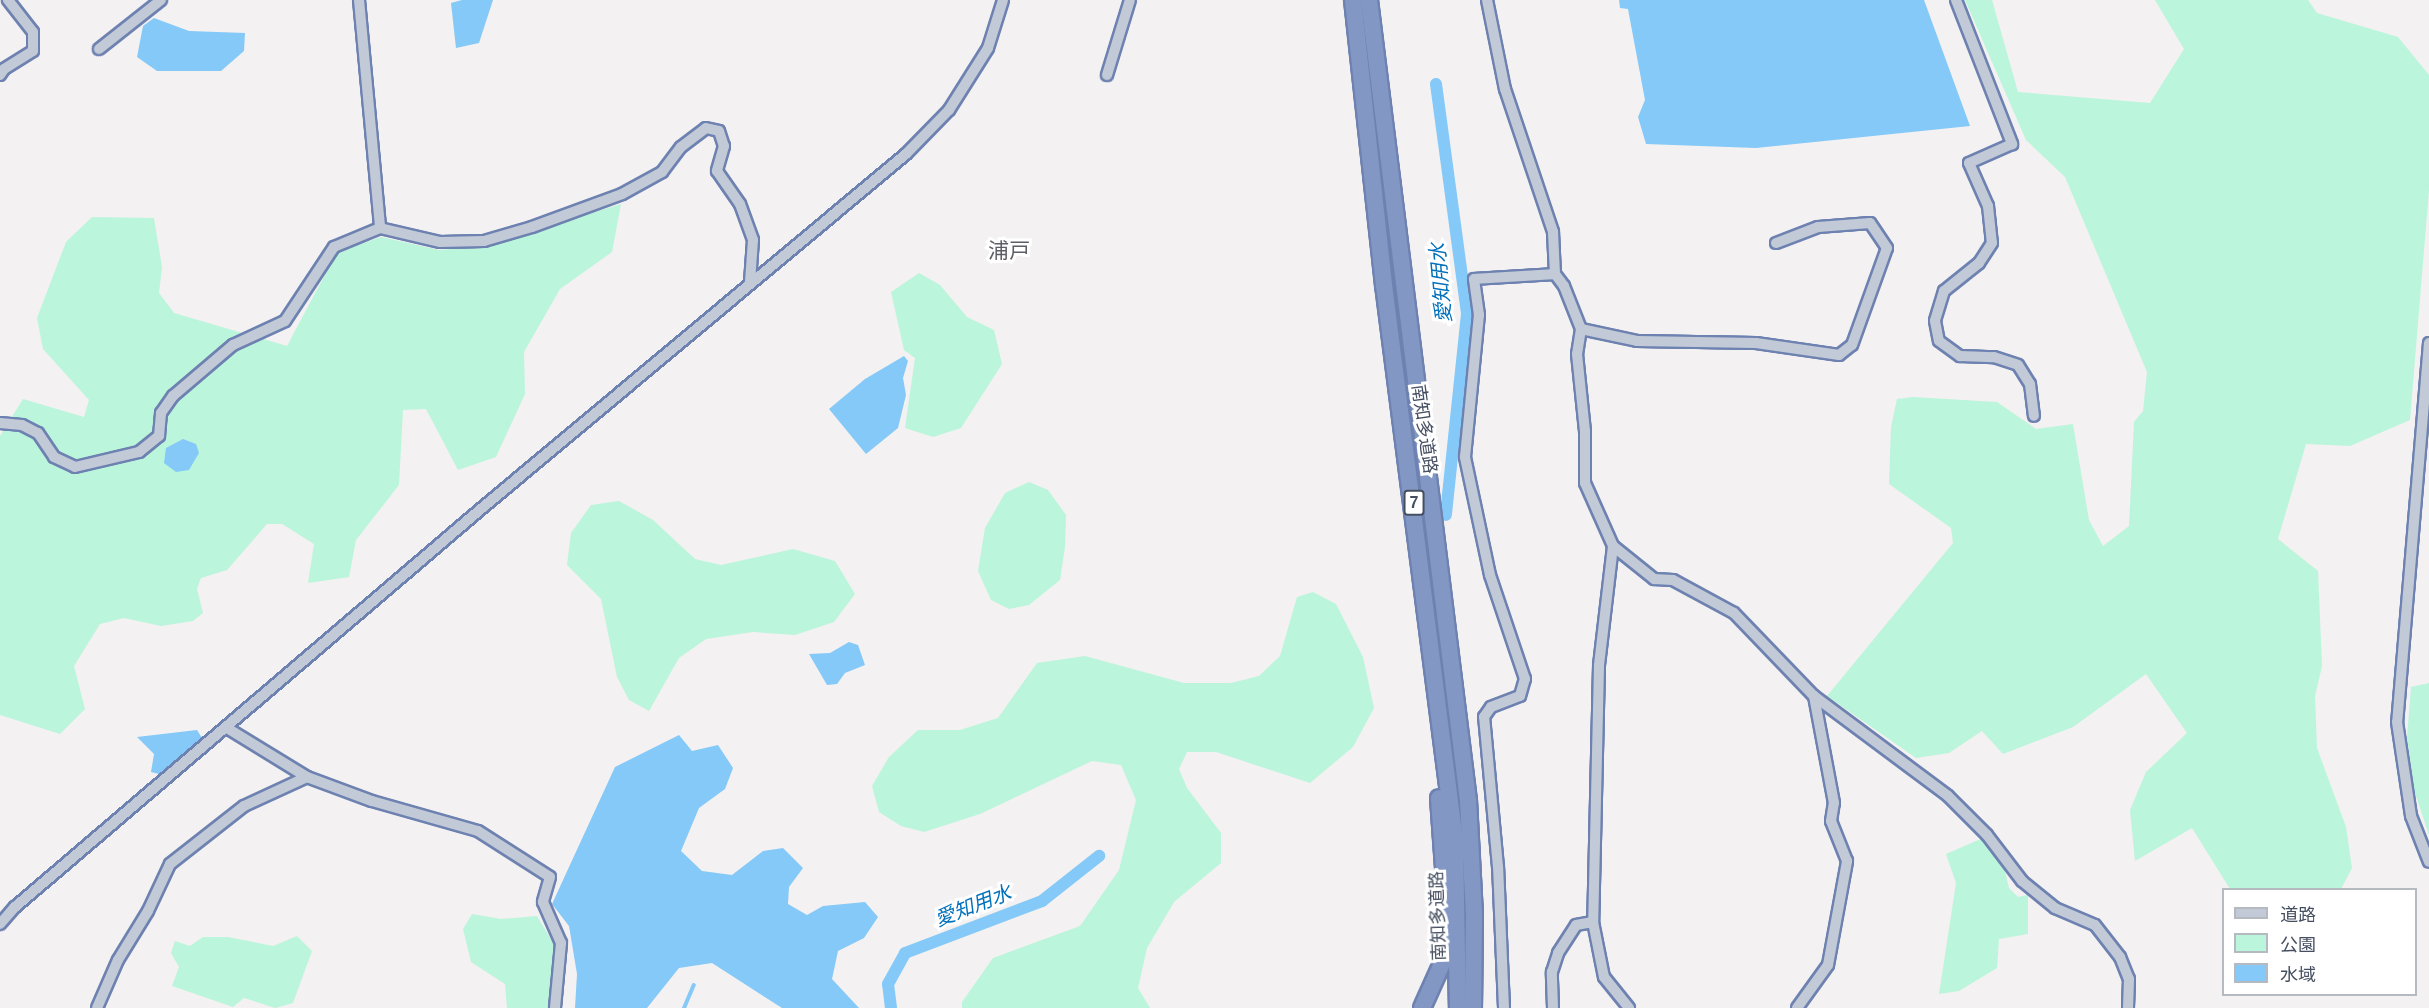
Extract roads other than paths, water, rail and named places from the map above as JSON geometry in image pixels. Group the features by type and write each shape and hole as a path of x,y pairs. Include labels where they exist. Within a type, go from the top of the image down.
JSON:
{"highway":[{"name":"南知多道路","path":"1353,0 1384,285 1439,699 1455,841 1458,1008"},
{"name":"南知多道路","path":"1368,0 1468,800 1474,914 1473,1008"},
{"path":"1422,1008 1444,958 1448,924 1433,713 1439,699"}],"street":[{"path":"0,75 4,69 33,51 33,32 8,0"},
{"path":"99,49 161,0"},
{"path":"359,0 380,228"},
{"path":"0,924 15,907 750,282 906,154 949,110 988,48 1003,0"},
{"path":"1107,75 1130,0"},
{"path":"1487,0 1505,88 1553,232 1555,274 1564,286 1581,329 1577,354 1586,431 1585,483 1613,546 1654,579 1673,580 1734,613 1814,696 1948,796 1987,835 2022,881 2055,908 2095,924 2120,957 2129,979 2128,1008"},
{"path":"1956,0 2012,144 1969,164 1988,206 1992,243 1979,263 1944,291 1935,321 1939,341 1960,356 1994,357 2018,365 2030,384 2034,416"},
{"path":"0,423 22,425 38,433 54,457 75,467 139,452 159,436 165,403 233,345 285,321 334,247 380,228 440,242 484,241 532,227 622,194 662,172 681,147 706,128 719,131 724,146 717,171 740,204 753,240 750,282"},
{"path":"1581,329 1637,341 1756,343 1839,355 1852,345 1887,248 1870,223 1818,227 1776,243"},
{"path":"1504,1008 1498,867 1484,717 1491,707 1520,696 1525,679 1490,575 1466,457 1477,348 1474,279 1555,274"},
{"path":"2429,343 2397,722 2412,816 2429,862"},
{"path":"1613,546 1599,666 1593,922 1604,977 1629,1008"},
{"path":"1797,1008 1828,965 1847,861 1831,821 1834,803 1814,696"},
{"path":"227,728 307,777 372,801 478,831 550,877 543,902 561,943 555,1008"},
{"path":"98,1008 118,960 148,911 170,864 244,806 307,777"},
{"path":"1553,1008 1552,972 1558,953 1576,925 1593,922"}],"water":[{"path":"462,0 493,0 479,43 456,48 451,3"},
{"path":"1619,0 1924,0 1970,126 1756,148 1646,144 1638,117 1645,100 1628,9 1620,8"},
{"path":"154,18 189,31 245,33 244,51 221,71 157,71 137,57 143,26"},
{"path":"904,356 908,361 903,378 906,395 898,428 866,454 829,409 865,379"},
{"path":"183,439 196,444 199,453 189,470 176,472 164,463 166,448"},
{"path":"849,642 858,645 865,665 845,673 837,684 827,685 809,654 830,653"},
{"path":"197,730 202,738 159,774 151,772 154,754 137,737"},
{"path":"679,735 692,751 718,745 733,768 725,789 699,808 681,851 702,871 732,875 763,851 783,848 803,868 789,887 788,904 807,915 823,906 865,902 878,917 864,938 838,951 832,979 859,1008 782,1008 712,963 679,968 647,1008 575,1008 577,974 569,926 552,904 615,767"}],"waterway":[{"name":"愛知用水","path":"1436,84 1467,314 1446,515"},
{"name":"愛知用水","path":"891,1008 888,984 905,953 1042,901 1099,856"},
{"path":"684,1008 694,985"}],"district":[{"name":"浦戸","path":"1009,251"}]}
